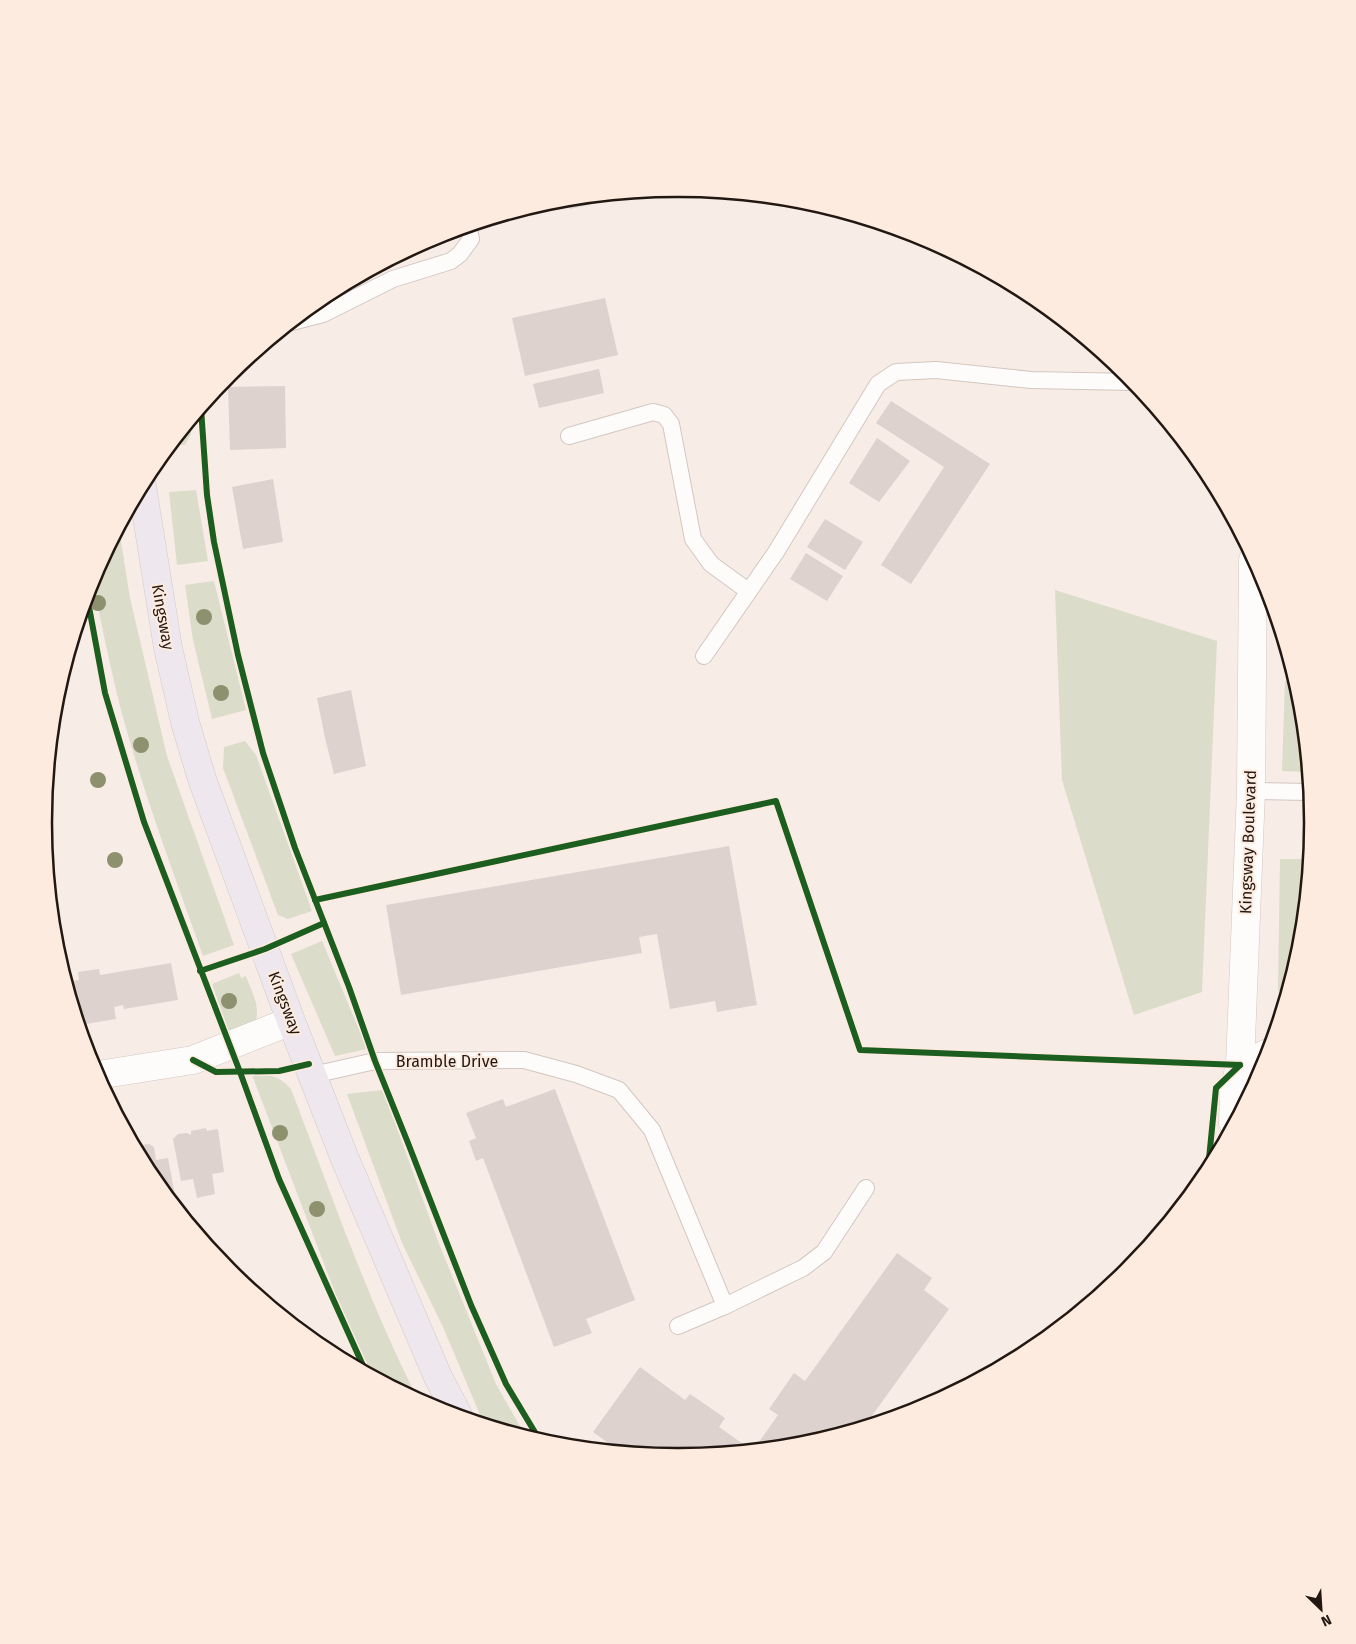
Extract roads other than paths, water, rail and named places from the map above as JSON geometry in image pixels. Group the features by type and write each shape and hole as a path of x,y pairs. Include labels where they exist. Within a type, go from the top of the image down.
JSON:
{"highway":[{"name":"Kingsway","path":"144,497 168,648 185,722 202,779 291,1021 345,1158 438,1377 453,1405"}],"street":[{"name":"Kingsway Boulevard","path":"1233,1110 1234,1091 1240,1065 1251,791 1253,576"},
{"path":"106,1074 193,1060 291,1021"},
{"path":"1240,1065 1257,1058"}],"lane":[{"path":"308,318 323,314 393,278 450,261 460,254 471,239 470,233"},
{"path":"704,656 776,552 878,384 896,372 936,370 1031,380 1122,382"},
{"path":"569,436 654,412 664,415 671,424 693,539 711,564 748,591"},
{"path":"1251,791 1303,792"},
{"name":"Bramble Drive","path":"313,1075 375,1061 524,1060 576,1074 619,1090 652,1130 725,1306"},
{"path":"678,1326 725,1306 803,1268 824,1252 866,1188"}]}
